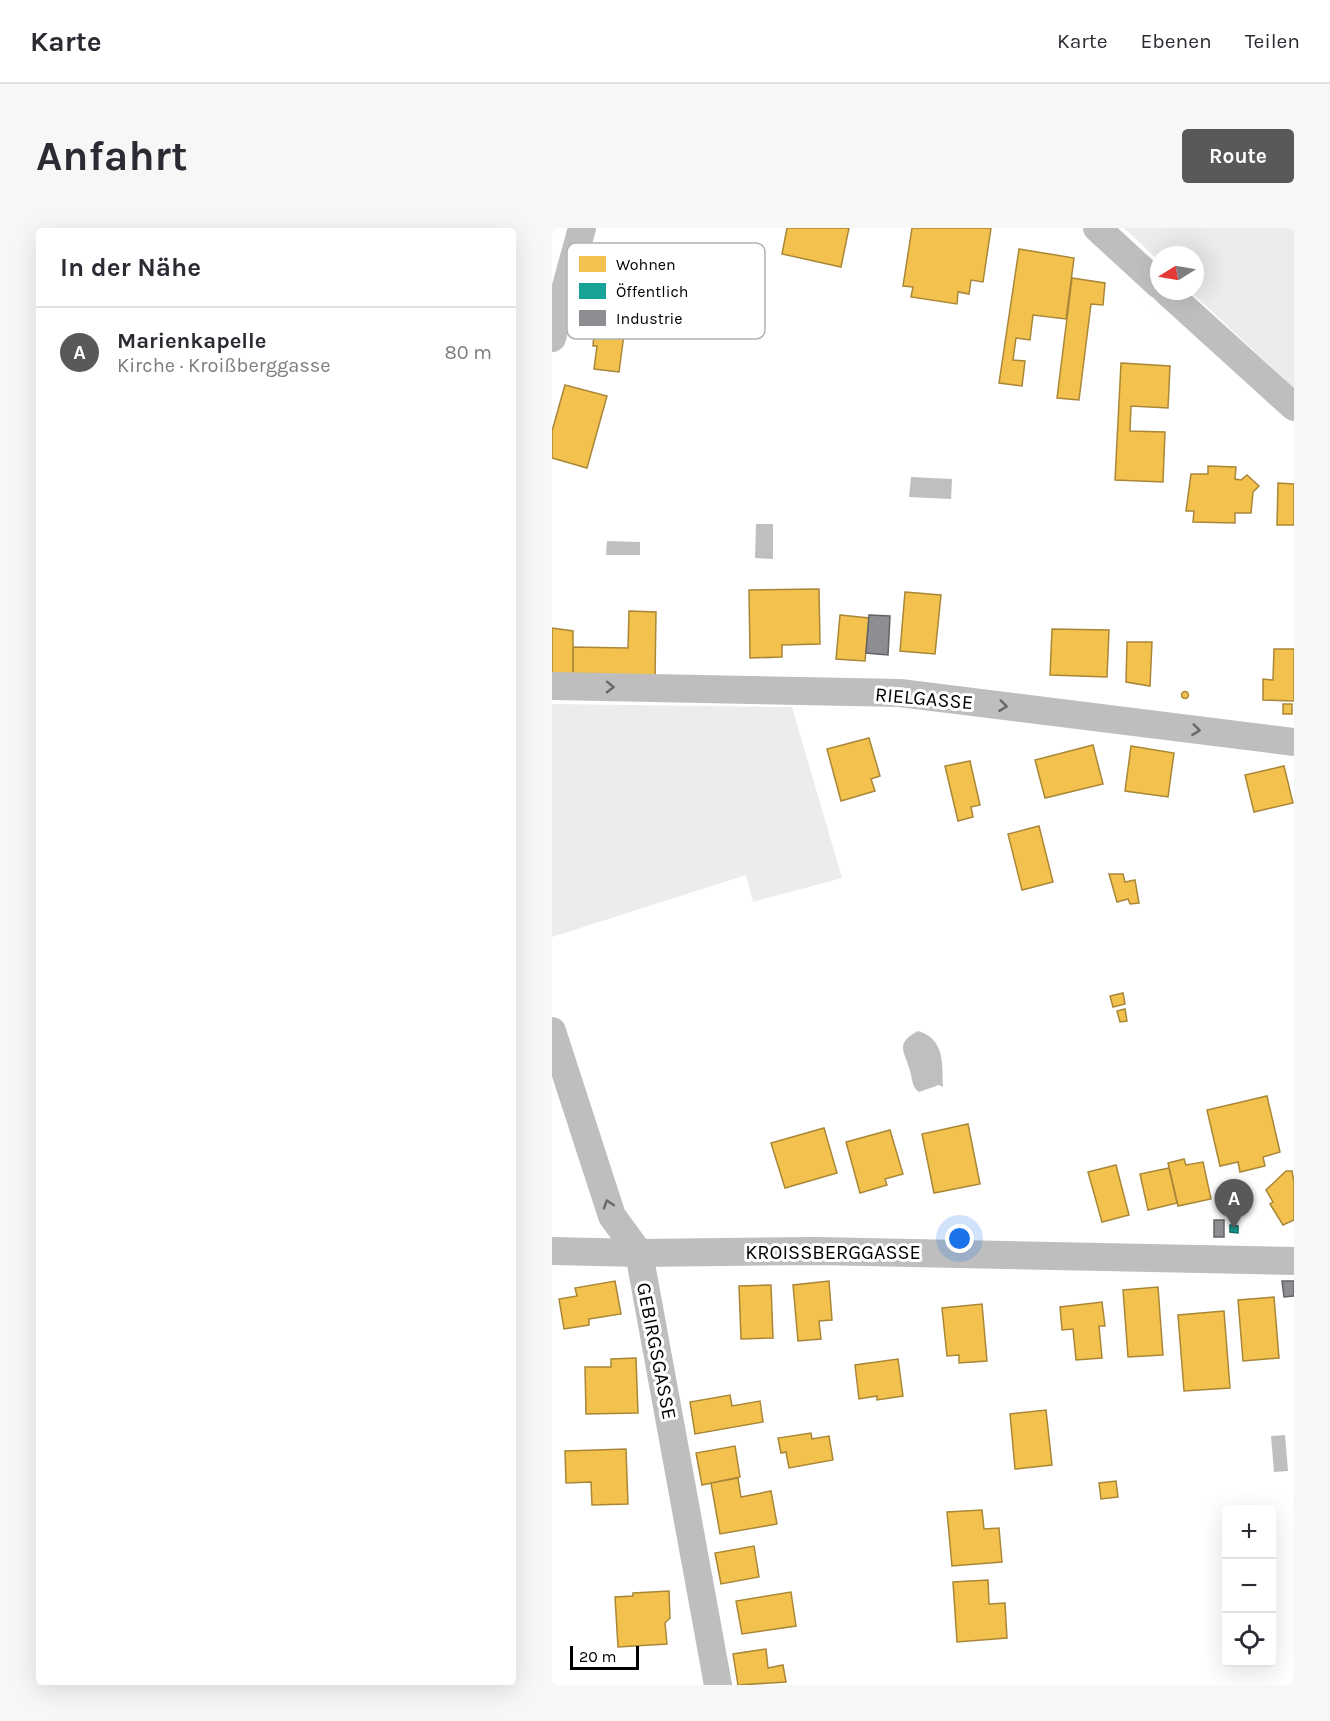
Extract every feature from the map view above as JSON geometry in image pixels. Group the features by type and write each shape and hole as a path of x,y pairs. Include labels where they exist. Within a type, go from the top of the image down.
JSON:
{"street":[{"path":"578,243 582,228"},
{"path":"1097,228 1150,277"},
{"path":"552,338 567,283"},
{"path":"1176,300 1294,407"},
{"name":"RIELGASSE","path":"552,686 900,693 1294,742"},
{"name":"GEBIRGSGASSE","path":"552,1031 612,1216 639,1253 718,1685"},
{"name":"KROISSBERGGASSE","path":"552,1251 639,1253 817,1251 1294,1260"}],"shaded area":[{"path":"1124,228 1294,228 1294,388 1200,300 1204,300 1204,246 1150,246 1150,253"},
{"path":"911,477 952,479 951,499 909,497"},
{"path":"756,524 773,524 773,559 755,558"},
{"path":"607,541 640,542 640,555 606,555"},
{"path":"552,704 792,707 842,878 753,902 746,875 552,937"},
{"path":"918,1031 927,1035 938,1046 942,1061 943,1087 939,1085 919,1092 913,1085 903,1045 910,1036"},
{"path":"1285,1435 1288,1471 1274,1472 1271,1436"}],"building: Wohnen":[{"path":"787,228 849,228 841,267 782,254"},
{"path":"912,228 991,228 983,282 971,280 969,294 958,292 957,304 911,297 913,287 903,286"},
{"path":"1019,249 1074,258 1066,319 1033,315 1030,340 1016,338 1013,360 1025,361 1022,386 999,383"},
{"path":"1072,278 1105,283 1103,305 1091,304 1079,400 1057,398"},
{"path":"594,339 623,339 619,372 594,369 597,346 593,346"},
{"path":"1121,363 1170,366 1168,408 1131,406 1130,431 1165,432 1163,482 1115,480"},
{"path":"565,385 607,396 587,468 552,458 552,431"},
{"path":"1208,466 1236,467 1235,479 1241,480 1247,475 1259,486 1253,492 1251,513 1235,513 1235,523 1193,522 1194,511 1186,511 1191,474 1208,474"},
{"path":"1278,483 1294,484 1294,525 1277,525"},
{"path":"819,589 820,644 782,645 782,657 750,658 749,590"},
{"path":"905,592 941,595 935,654 900,651"},
{"path":"629,611 656,612 655,680 573,676 573,647 628,648"},
{"path":"840,615 869,618 865,661 836,659"},
{"path":"552,628 573,631 573,676 552,676"},
{"path":"1052,629 1109,630 1107,677 1050,675"},
{"path":"1127,642 1152,642 1150,686 1126,682"},
{"path":"1274,649 1294,649 1294,701 1263,700 1263,679 1273,680"},
{"path":"1185,692 1188,695 1185,698 1182,695"},
{"path":"1283,704 1292,704 1292,714 1283,714"},
{"path":"869,738 880,776 871,779 875,791 841,801 827,749"},
{"path":"1093,745 1103,784 1045,798 1035,760"},
{"path":"1131,746 1174,753 1168,797 1125,791"},
{"path":"970,761 980,805 971,807 973,817 958,821 945,766"},
{"path":"1284,766 1293,803 1254,812 1245,775"},
{"path":"1039,826 1053,882 1022,890 1008,834"},
{"path":"1109,874 1123,874 1125,882 1135,880 1139,903 1130,904 1128,899 1117,902"},
{"path":"1123,993 1125,1004 1113,1007 1110,996"},
{"path":"1125,1009 1127,1021 1120,1022 1117,1011"},
{"path":"1267,1096 1280,1152 1263,1157 1265,1166 1240,1172 1238,1162 1220,1166 1207,1110"},
{"path":"968,1124 980,1184 934,1193 922,1134"},
{"path":"824,1128 837,1173 785,1188 771,1143"},
{"path":"890,1130 903,1174 885,1179 887,1185 860,1193 846,1142"},
{"path":"1184,1159 1186,1165 1203,1162 1211,1199 1178,1206 1168,1163"},
{"path":"1116,1165 1129,1215 1102,1222 1088,1172"},
{"path":"1169,1168 1177,1203 1148,1210 1140,1174"},
{"path":"1286,1171 1292,1171 1294,1182 1294,1220 1283,1225 1270,1204 1273,1202 1266,1190"},
{"path":"615,1281 621,1314 589,1319 589,1325 564,1329 559,1299 577,1296 575,1288"},
{"path":"829,1281 832,1320 819,1321 821,1339 798,1341 793,1285"},
{"path":"771,1285 773,1338 741,1339 739,1286"},
{"path":"1158,1287 1163,1355 1128,1357 1123,1290"},
{"path":"1274,1297 1279,1358 1243,1361 1238,1300"},
{"path":"1102,1302 1105,1326 1099,1326 1102,1358 1076,1360 1073,1329 1062,1330 1060,1307"},
{"path":"982,1304 987,1361 959,1363 959,1355 947,1356 942,1308"},
{"path":"1224,1311 1230,1388 1184,1391 1178,1315"},
{"path":"636,1358 638,1413 586,1414 585,1367 611,1367 611,1359"},
{"path":"898,1359 903,1396 877,1400 877,1396 859,1399 855,1365"},
{"path":"730,1395 732,1406 760,1401 763,1422 695,1434 690,1402"},
{"path":"1046,1410 1052,1465 1015,1469 1010,1414"},
{"path":"811,1433 812,1439 829,1436 833,1460 789,1468 786,1452 781,1453 778,1438"},
{"path":"735,1446 740,1477 702,1485 696,1453"},
{"path":"626,1449 628,1504 592,1505 591,1482 566,1483 565,1451"},
{"path":"738,1478 741,1497 771,1491 777,1524 720,1534 711,1483"},
{"path":"1116,1481 1118,1497 1101,1499 1099,1483"},
{"path":"982,1510 984,1529 999,1528 1002,1562 952,1566 947,1512"},
{"path":"754,1546 759,1577 721,1584 715,1553"},
{"path":"988,1580 989,1604 1005,1603 1007,1638 957,1642 953,1582"},
{"path":"669,1591 670,1618 665,1623 667,1644 618,1647 615,1597 633,1596 633,1593"},
{"path":"791,1592 796,1626 742,1634 736,1601"},
{"path":"766,1649 768,1668 783,1665 786,1682 738,1685 733,1654"}],"building: Öffentlich":[{"path":"1230,1225 1238,1226 1238,1233 1230,1232"}],"building: Industrie":[{"path":"869,615 890,616 888,655 866,653"},
{"path":"1214,1220 1224,1220 1224,1237 1214,1237"},
{"path":"1282,1281 1294,1281 1294,1296 1284,1297"}],"place":[{"name":"Marienkapelle","path":"1234,1229"}]}
